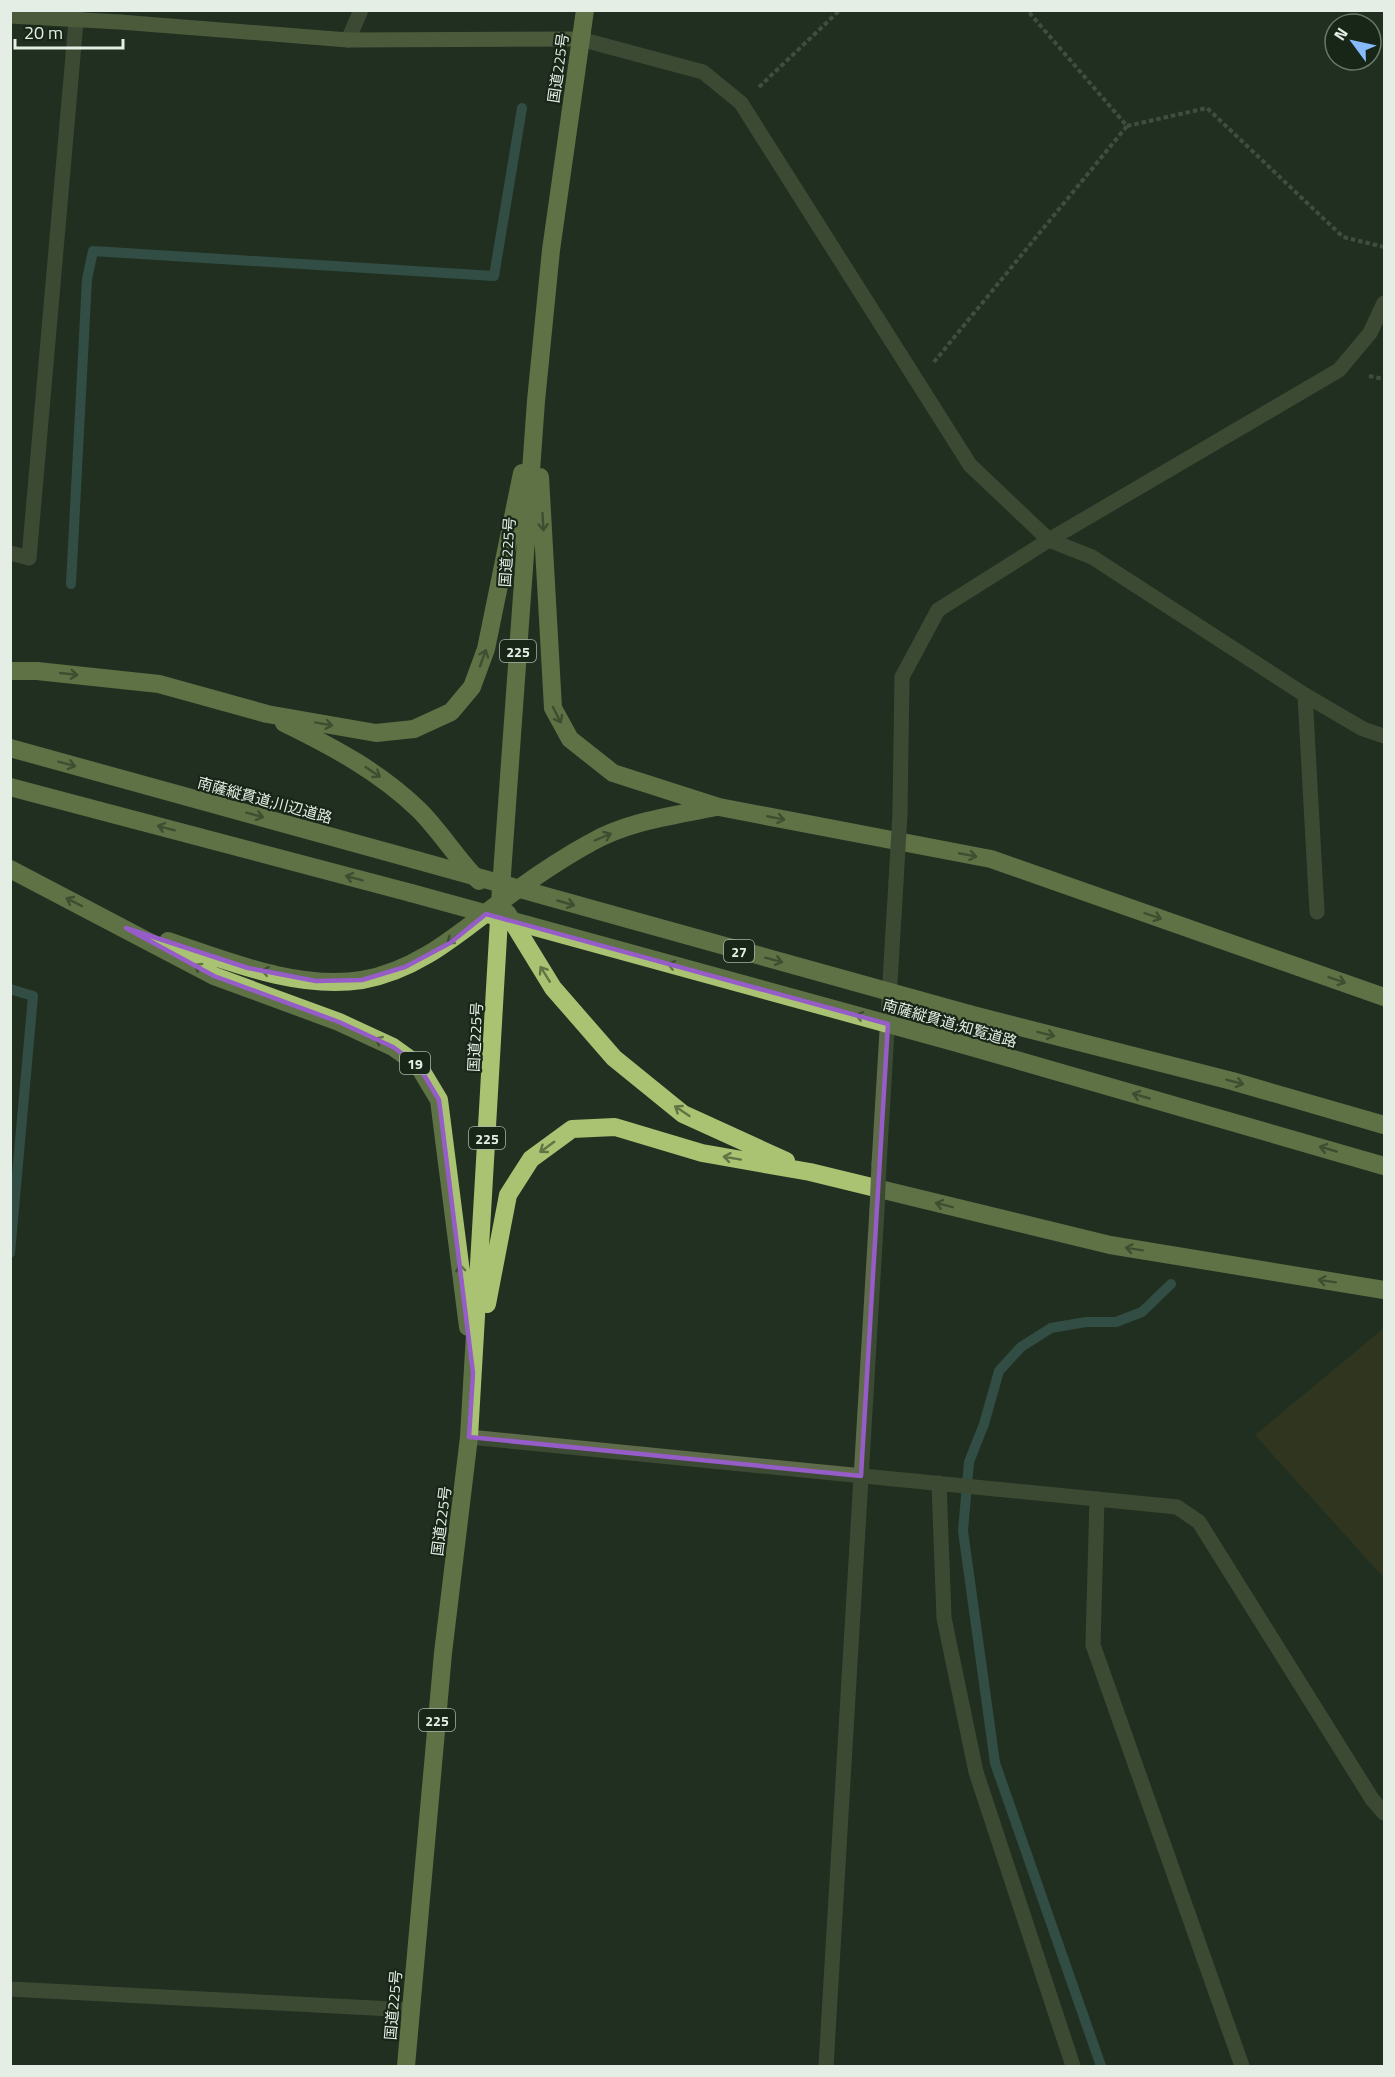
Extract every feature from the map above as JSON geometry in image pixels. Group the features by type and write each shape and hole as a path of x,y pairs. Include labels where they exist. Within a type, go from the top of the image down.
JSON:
{"highway":[{"name":"国道225号","path":"406,2067 443,1653 469,1437 536,401 551,250 585,10"},
{"path":"10,671 38,671 159,684 267,714 376,733 414,729 451,712 472,687 486,649 536,401"},
{"path":"536,401 553,708 570,739 613,773 719,807 991,859 1384,997"},
{"path":"267,714 344,753 383,779 421,811 464,867 505,903 554,988 614,1058 683,1114 810,1172"},
{"name":"南薩縦貫道;川辺道路","path":"10,748 416,860 505,903"},
{"path":"10,787 411,893 505,903 591,843 639,822 719,807"},
{"name":"19","path":"10,869 214,976 339,1022 393,1047 418,1065 439,1100 473,1373"},
{"name":"19","path":"126,928 248,968 316,981 362,980 405,968 450,943 505,903"},
{"name":"南薩縦貫道;知覧道路","path":"505,903 969,1014 1232,1081 1384,1125"},
{"name":"南薩縦貫道;知覧道路","path":"505,903 961,1044 1384,1166"},
{"path":"473,1373 508,1195 531,1159 572,1129 615,1127 702,1153 810,1172 1110,1245 1384,1290"}],"street":[{"path":"348,40 361,10"},
{"path":"10,553 29,558 77,15"},
{"path":"10,16 77,15 348,40 580,39 703,72 741,103 970,465 1049,540 1092,557 1305,695 1363,729 1384,736"},
{"path":"826,2067 900,813 902,677 938,610 1049,540 1339,370 1370,333 1384,303"},
{"path":"1305,695 1317,912"},
{"path":"469,1437 1177,1507 1199,1522 1372,1799 1384,1813"},
{"path":"939,1483 944,1618 976,1772 1073,2067"},
{"path":"1097,1499 1093,1645 1242,2067"},
{"path":"10,1989 411,2010"}],"path":[{"path":"741,103 840,10"},
{"path":"1027,10 1127,126"},
{"path":"917,382 1127,126 1207,108 1343,237 1384,247"}],"highlighted area":[{"path":"486,914 888,1024 861,1476 469,1437 473,1373 439,1100 418,1065 393,1047 339,1022 214,976 126,928 248,968 316,981 362,980 405,967 450,943"}],"shaded area":[{"path":"1384,1328 1384,1578 1255,1435"}],"waterway":[{"path":"71,584 87,279 93,251 494,276 522,108"},
{"path":"10,989 33,996 10,1253"},
{"path":"1101,2066 995,1763 963,1531 969,1462 984,1424 999,1371 1021,1347 1051,1328 1086,1322 1116,1322 1142,1312 1171,1284"}]}
